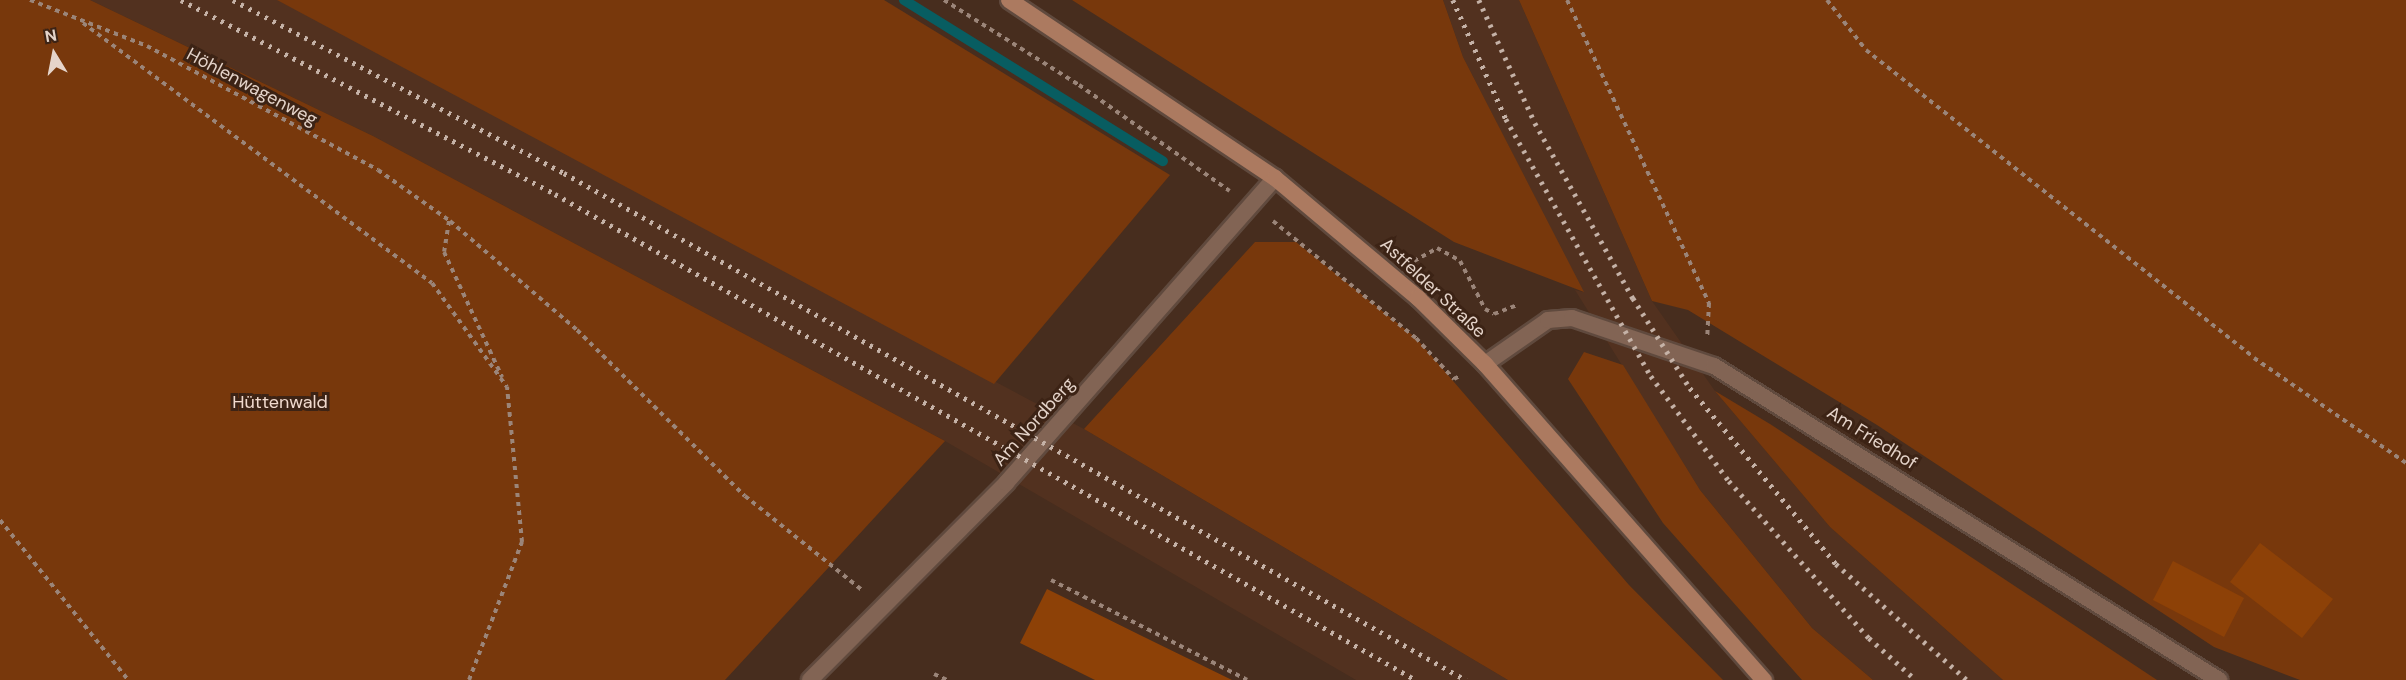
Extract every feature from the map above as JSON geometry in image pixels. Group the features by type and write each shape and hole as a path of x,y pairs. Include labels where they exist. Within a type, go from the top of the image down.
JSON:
{"main road":[{"name":"Astfelder Straße","path":"1009,0 1275,178 1371,256 1485,364 1764,680"}],"street":[{"name":"Am Nordberg","path":"810,680 1006,483 1275,178"},
{"name":"Am Friedhof","path":"1485,364 1548,320 1572,318 1714,366 2219,680"}],"path":[{"name":"Höhlenwagenweg","path":"30,0 147,46 378,170 450,221 577,330 745,496 883,607"},
{"path":"944,0 1079,85 1251,207 1302,240 1416,338 1454,379 1485,364"},
{"path":"1567,0 1708,303 1707,348 1714,366"},
{"path":"1827,0 1866,50 2254,358 2406,464"},
{"path":"77,18 432,283 507,387"},
{"path":"450,221 444,252 507,387 522,542 469,680"},
{"path":"0,520 128,680"},
{"path":"1051,580 1247,680"},
{"path":"934,674 947,680"}],"shaded area":[{"path":"90,0 278,0 1084,429 1508,680 1356,680 945,441 373,136"},
{"path":"1443,0 1519,0 1652,301 1715,391 1830,527 2003,680 1873,680 1812,628 1700,490 1575,290 1583,292 1463,57"}],"green space":[{"name":"Hüttenwald","path":"0,0 90,0 373,136 945,441 725,680 0,680"},
{"path":"277,0 884,0 1170,175 994,384"},
{"path":"1072,0 1443,0 1463,57 1584,292 1454,242"},
{"path":"1519,0 2406,0 2406,680 2300,680 2214,647 1877,425 1688,310 1652,301"},
{"path":"1255,242 1296,242 1416,338 1629,585 1723,680 1508,680 1084,429"},
{"path":"1584,352 1623,365 1700,490 1812,628 1873,680 1802,680 1663,523 1568,379"},
{"path":"1715,391 1770,424 2157,680 2003,680 1830,527"}],"building":[{"path":"2260,543 2333,599 2302,638 2230,582"},
{"path":"2173,561 2244,598 2224,637 2153,600"},
{"path":"1047,589 1232,680 1095,680 1020,643"}],"waterway":[{"path":"904,0 1163,161"}],"railway":[{"path":"181,0 555,194 1416,680"},
{"path":"233,0 564,173 1466,680"},
{"path":"1453,0 1506,119 1651,376 1729,481 1869,638 1916,680"},
{"path":"1479,0 1535,123 1633,298 1690,388 1836,564 1967,680"}]}
